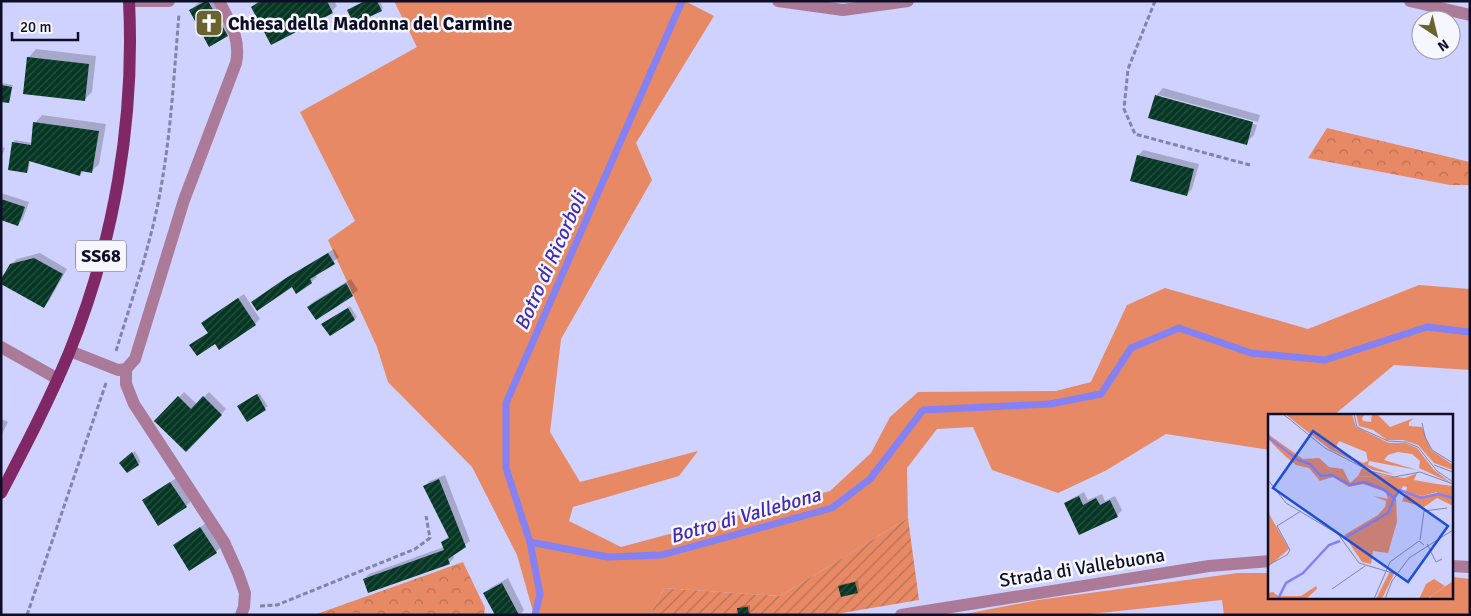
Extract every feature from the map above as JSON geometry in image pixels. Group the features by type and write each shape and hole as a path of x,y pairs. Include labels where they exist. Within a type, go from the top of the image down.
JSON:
{"main road":[{"name":"SS68","path":"1,493 70,351 96,275 108,231 124,140 131,38 131,1"}],"street":[{"path":"131,1 174,4"},
{"path":"70,351 111,369 121,371 126,369 137,356 189,185 236,63 238,51 236,37 219,1"},
{"path":"778,1 843,10 908,1"},
{"path":"1410,1 1470,15"},
{"path":"1,346 58,379"},
{"path":"126,369 126,384 134,404 215,526 232,559 245,592 243,611"},
{"name":"Strada di Vallebuona","path":"901,615 1209,566 1268,560"},
{"path":"1454,566 1470,567"}],"path":[{"path":"1155,1 1128,69 1124,109 1135,134 1250,165"},
{"path":"28,615 111,369 148,246 160,191 172,107 174,4"},
{"path":"243,611 277,605 415,550 430,538 426,516"}],"green space":[{"path":"394,1 685,1 714,16 636,143 652,180 561,339 550,432 580,482 698,451 679,476 573,507 569,521 621,547 830,491 871,453 890,417 918,392 1056,391 1091,382 1127,305 1165,288 1308,329 1419,285 1470,289 1470,370 1394,365 1335,414 1268,414 1268,450 1166,434 1105,471 1058,493 992,470 973,427 937,429 907,468 908,518 780,596 664,588 650,615 534,615 517,555 472,467 388,382 377,347 328,240 355,221 300,112 417,47"},
{"path":"1327,128 1470,162 1470,185 1450,185 1308,158"},
{"path":"908,518 919,600 830,615 650,615 664,588 780,596"},
{"path":"463,562 485,608 484,615 314,615"},
{"path":"1238,573 1268,573 1268,598 1454,598 1454,577 1470,579 1470,615 1224,615 1222,600 1081,615 960,615 1038,600"}],"building":[{"name":"Chiesa della Madonna del Carmine","path":"208,1 228,36 209,47 189,10"},
{"path":"261,1 327,1 333,13 271,45 251,7"},
{"path":"365,1 377,1 382,11 354,24 347,10"},
{"path":"27,57 89,64 85,101 23,94"},
{"path":"1,85 12,87 9,103 1,102"},
{"path":"1155,95 1253,122 1247,145 1148,118"},
{"path":"33,122 99,131 92,173 81,171 80,176 29,161 27,173 8,170 12,142 31,145"},
{"path":"1137,155 1194,169 1187,196 1130,181"},
{"path":"1,199 25,207 18,226 1,220"},
{"path":"328,253 335,264 310,279 312,283 296,294 292,287 257,311 251,302"},
{"path":"34,258 63,274 44,308 1,284 1,279 10,264"},
{"path":"346,283 353,296 316,320 307,307"},
{"path":"238,298 256,325 219,350 215,344 197,356 189,345 208,333 201,323"},
{"path":"348,308 355,320 330,336 321,324"},
{"path":"257,394 266,410 247,422 237,406"},
{"path":"178,396 191,409 203,396 222,415 186,452 154,421"},
{"path":"132,452 139,465 127,473 119,463"},
{"path":"439,479 466,547 448,559 450,564 368,593 363,579 444,550 441,542 449,538 423,486"},
{"path":"170,482 187,507 158,526 142,500"},
{"path":"1079,496 1083,505 1096,498 1100,505 1110,500 1118,517 1079,535 1064,503"},
{"path":"200,527 217,553 189,571 173,545"},
{"path":"855,582 858,593 841,597 838,586"},
{"path":"502,583 519,615 495,615 483,593"},
{"path":"748,607 749,615 738,615 737,608"}],"waterway":[{"name":"Botro di Ricorboli","path":"530,542 506,468 506,403 682,1"},
{"name":"Botro di Vallebona","path":"535,615 540,594 530,542 608,557 662,555 832,508 870,479 923,410 1050,404 1101,394 1131,348 1179,328 1251,353 1325,360 1427,327 1470,332"}],"place":[{"name":"Chiesa della Madonna del Carmine","path":"209,23"}]}
